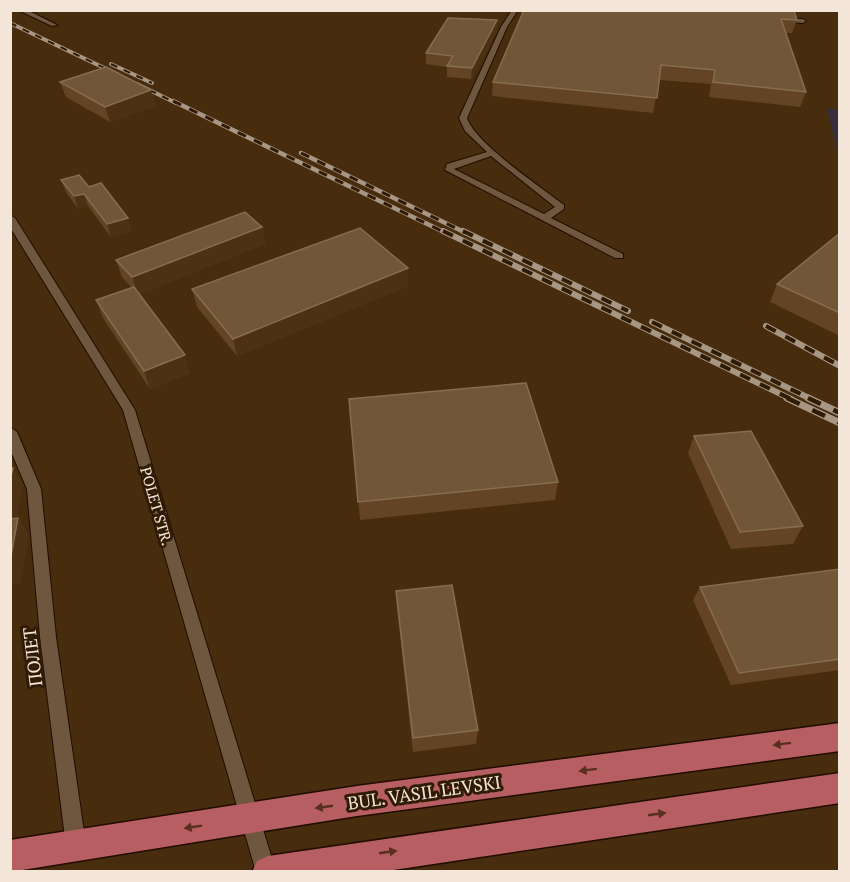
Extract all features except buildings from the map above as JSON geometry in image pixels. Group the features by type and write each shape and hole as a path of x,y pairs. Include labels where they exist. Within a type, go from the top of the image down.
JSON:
{"main road":[{"name":"BUL. VASIL LEVSKI","path":"10,856 251,817 506,780 840,736"},
{"path":"267,872 840,788"}],"street":[{"path":"21,10 54,26"},
{"path":"515,10 504,27 463,118 469,133 561,207 544,218"},
{"path":"770,18 803,21"},
{"path":"492,26 504,27"},
{"path":"492,153 450,166 449,170 619,256"},
{"name":"POLET STR.","path":"10,218 129,410 267,872"},
{"name":"ПОЛЕТ","path":"10,432 34,489 48,637 76,846"}],"shaded area":[{"path":"11,11 839,11 839,871 11,871"},
{"path":"827,108 839,110 839,160"}],"railway":[{"path":"10,23 119,75"},
{"path":"111,64 152,83"},
{"path":"137,84 176,103"},
{"path":"173,101 446,233"},
{"path":"301,153 466,233"},
{"path":"443,231 791,399"},
{"path":"463,231 628,311"},
{"path":"652,322 811,399"},
{"path":"766,326 840,366"},
{"path":"787,398 840,423"},
{"path":"808,398 840,413"}]}
